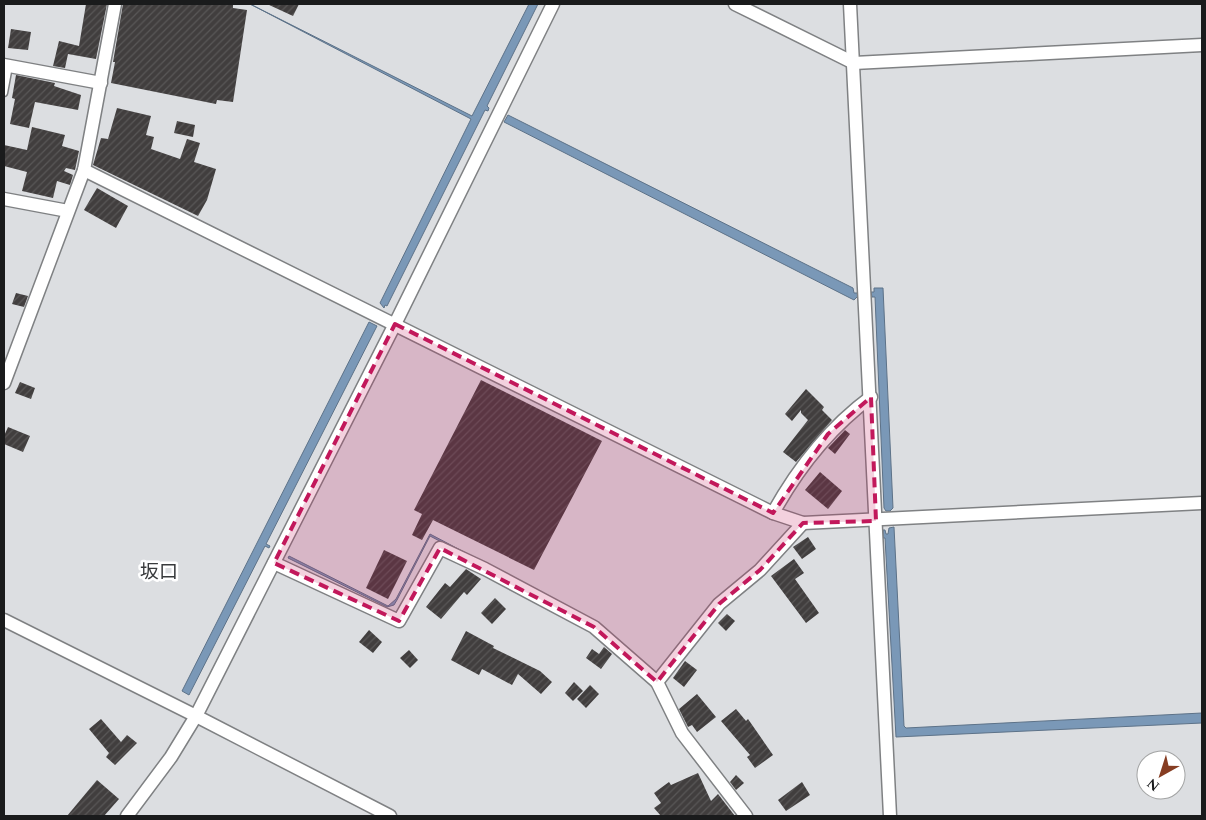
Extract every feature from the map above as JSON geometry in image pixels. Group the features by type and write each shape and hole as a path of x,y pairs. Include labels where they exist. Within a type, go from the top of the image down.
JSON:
{"street":[{"path":"4,383 84,170 114,4"},
{"path":"127,816 171,757 196,716 395,324 553,4"},
{"path":"735,4 854,63 1202,45"},
{"path":"850,4 871,397 890,816"},
{"path":"6,65 101,83"},
{"path":"84,170 773,514 803,523 876,521 1202,503"},
{"path":"4,199 68,211"},
{"path":"773,514 787,488 828,434 846,415 871,397"},
{"path":"657,682 719,604 760,570 803,523"},
{"path":"274,563 399,621 440,548 485,569 594,628 657,682 682,733 746,816"},
{"path":"4,620 390,816"}],"lane":[{"path":"4,93 6,65"}],"highlighted area":[{"path":"395,324 773,513 828,434 871,397 876,521 803,523 760,570 719,604 657,682 594,627 440,548 399,621 274,563"}],"water":[{"path":"250,4 472,116 529,4 538,4 487,106 489,108 488,111 485,110 387,306 385,305 384,308 380,303 471,119"},
{"path":"508,115 853,288 854,293 859,293 860,301 857,297 854,300 504,122"},
{"path":"874,288 883,288 893,508 890,511 886,511 884,508 875,297 872,297 871,292 874,292"},
{"path":"369,322 377,326 266,544 270,546 269,548 265,546 189,695 182,691"},
{"path":"894,527 904,726 906,728 1202,713 1202,723 896,737 885,538 883,538 883,530 888,534 889,528"},
{"path":"430,534 585,616 656,672 654,674 584,617 430,536 394,605 387,607 288,558 289,556 388,606 396,599"}],"building":[{"path":"86,4 107,4 96,59 68,54 65,68 53,66 59,41 79,46"},
{"path":"123,4 233,4 233,8 247,10 233,102 217,100 216,104 111,83"},
{"path":"267,4 299,4 293,16"},
{"path":"11,29 31,32 28,50 8,48"},
{"path":"16,75 55,83 54,86 81,95 78,110 35,102 29,128 10,124 15,99 12,98"},
{"path":"117,108 151,116 146,135 154,137 151,149 180,159 187,139 200,143 194,162 216,169 207,200 198,216 93,165 101,138 108,139"},
{"path":"177,121 195,125 193,137 174,133"},
{"path":"32,127 65,135 62,146 79,151 75,170 66,168 64,171 73,175 70,185 57,181 53,198 22,191 27,172 4,166 4,145 27,150"},
{"path":"97,188 128,206 116,228 84,210"},
{"path":"16,293 28,296 24,307 12,304"},
{"path":"481,380 602,441 534,570 433,520 422,540 412,535 422,514 414,510"},
{"path":"20,382 35,388 31,399 15,393"},
{"path":"806,389 824,407 822,410 832,420 796,462 783,452 808,420 801,413 801,410 792,421 785,414"},
{"path":"8,427 30,436 23,452 4,444 4,436"},
{"path":"845,430 850,434 835,454 828,448"},
{"path":"820,472 842,491 828,509 805,490"},
{"path":"808,537 816,549 802,559 793,547"},
{"path":"384,550 407,561 388,599 366,588"},
{"path":"794,559 804,573 795,579 819,613 806,623 771,576"},
{"path":"466,569 481,579 467,595 464,592 441,619 426,607 445,583 450,587"},
{"path":"495,598 506,609 492,624 481,613"},
{"path":"727,614 735,621 726,631 718,623"},
{"path":"369,630 382,642 373,653 359,642"},
{"path":"466,631 494,646 493,648 540,671 552,682 541,694 518,674 512,685 482,669 479,675 451,660"},
{"path":"604,647 612,654 601,669 586,658 592,649 599,654"},
{"path":"409,650 418,660 410,668 400,658"},
{"path":"685,661 697,670 684,687 673,678"},
{"path":"574,682 583,691 573,701 565,693"},
{"path":"590,685 599,694 586,708 577,699"},
{"path":"697,694 716,717 697,732 692,725 688,727 679,709"},
{"path":"736,709 746,721 748,719 773,755 755,768 747,757 750,755 721,721"},
{"path":"101,719 121,742 127,735 137,743 115,765 106,757 109,753 89,729"},
{"path":"698,773 711,801 718,794 735,816 661,816 654,808 661,803 654,793 669,782 671,785"},
{"path":"736,775 744,783 736,790 730,782"},
{"path":"97,780 119,799 104,816 67,816"},
{"path":"802,782 810,795 786,811 778,800"}],"district":[{"name":"坂口","path":"159,572"}]}
